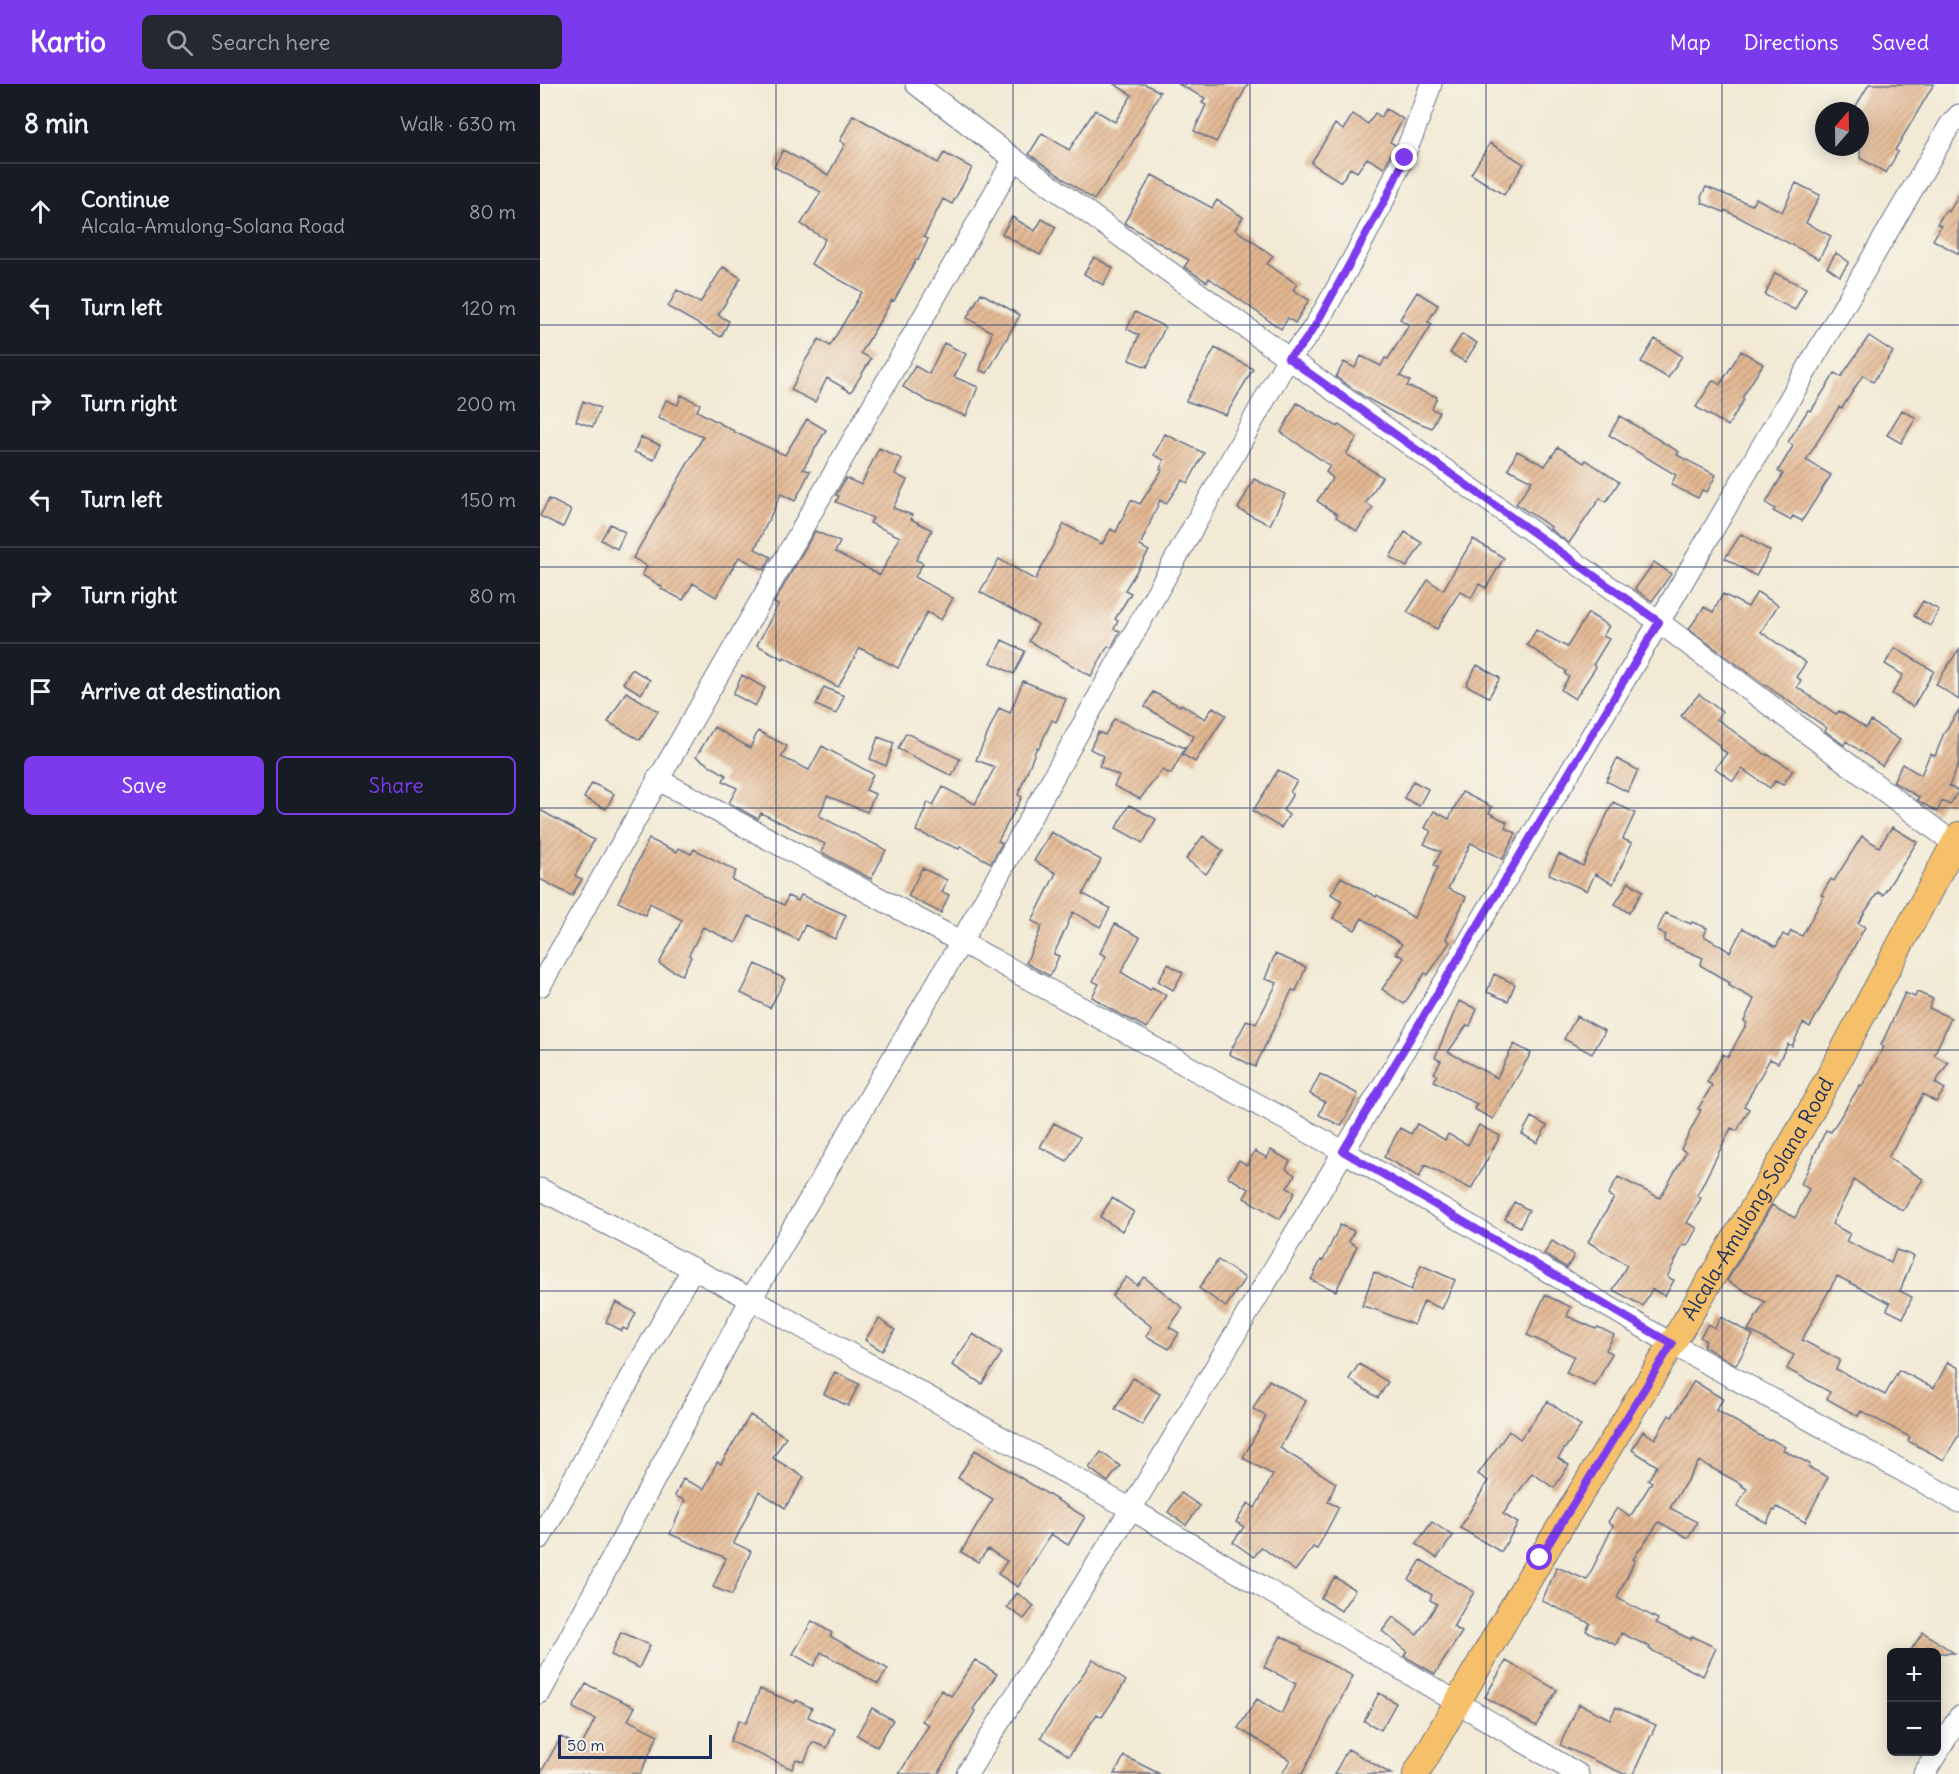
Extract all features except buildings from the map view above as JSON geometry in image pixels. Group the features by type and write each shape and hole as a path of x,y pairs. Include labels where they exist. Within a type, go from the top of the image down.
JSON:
{"main road":[{"name":"Alcala-Amulong-Solana Road","path":"1416,1774 1540,1558 1672,1344 1807,1118 1957,842"}],"street":[{"path":"916,84 1014,159 1288,358 1659,622 1957,842"},
{"path":"540,1693 751,1299 962,942 1288,358 1301,346 1314,328 1385,200 1416,130 1431,84"},
{"path":"967,1774 1131,1509 1659,622 1950,125 1959,115"},
{"path":"540,986 1014,159"},
{"path":"657,779 962,942 1343,1151 1672,1344 1959,1502"},
{"path":"540,1190 751,1299 1131,1509 1578,1774"},
{"path":"540,1539 693,1268"},
{"path":"1924,1774 1959,1717"}],"route":[{"path":"1405,158 1385,200 1314,328 1301,346 1288,358 1659,622 1343,1151 1672,1344 1540,1558"}]}
